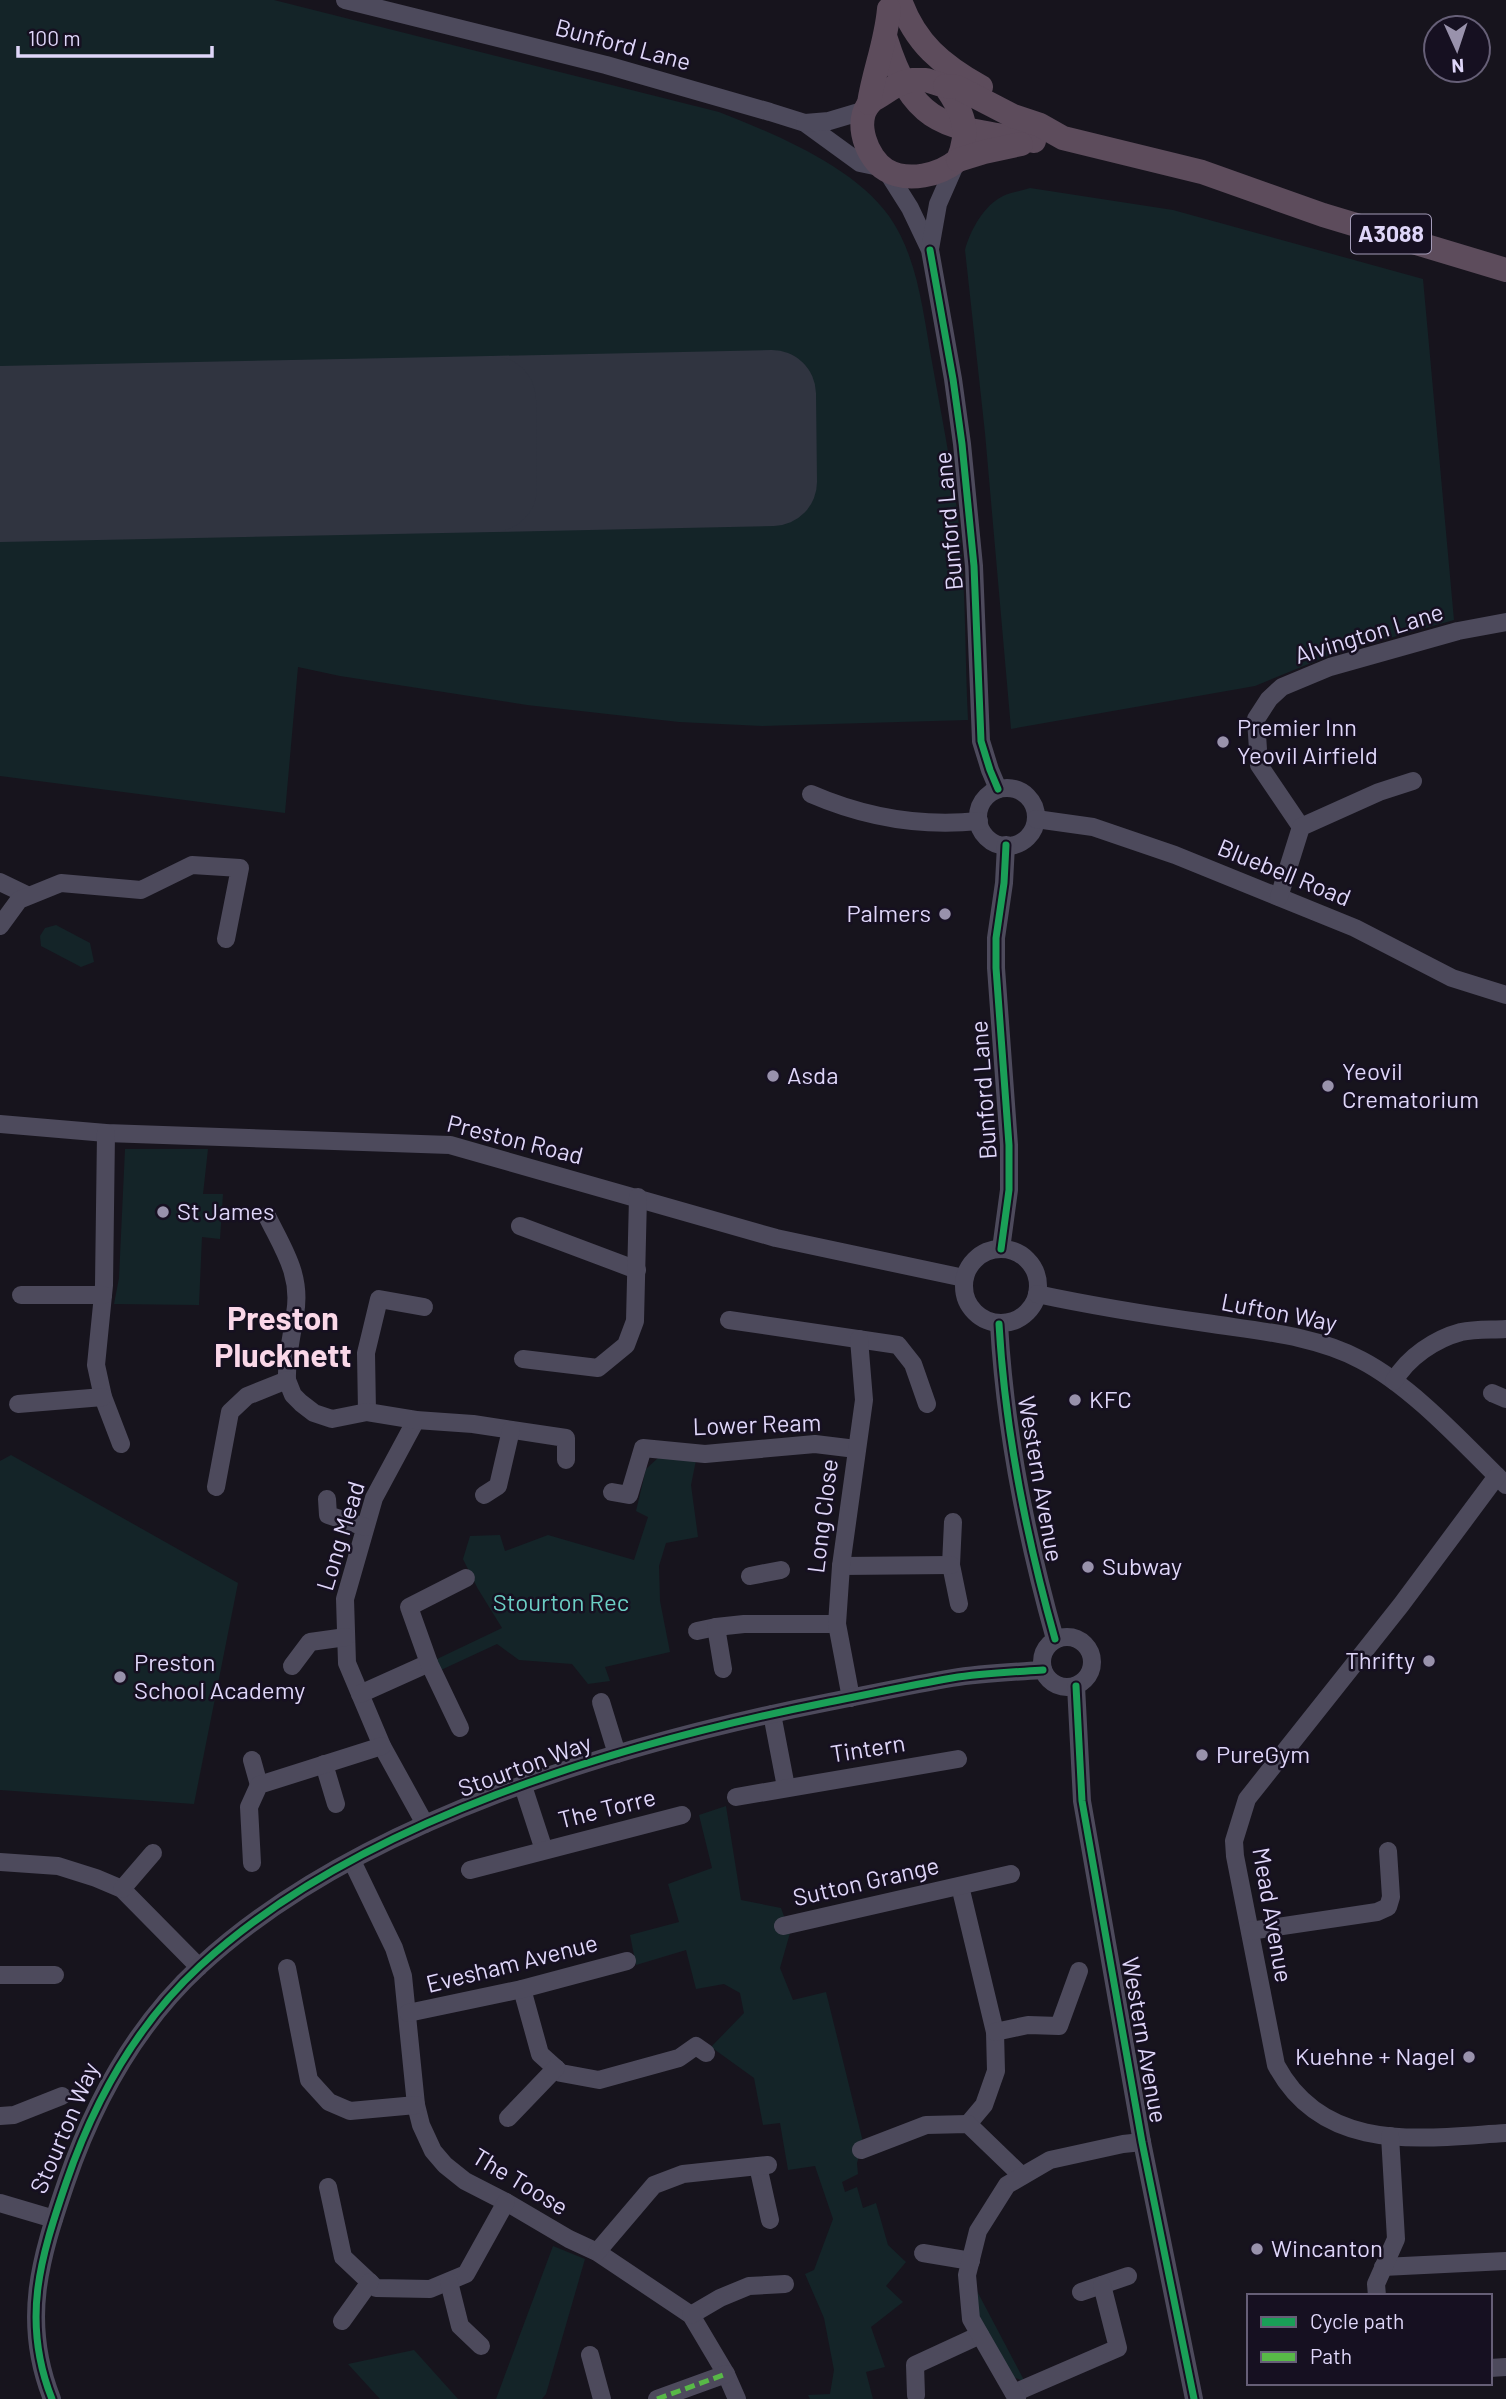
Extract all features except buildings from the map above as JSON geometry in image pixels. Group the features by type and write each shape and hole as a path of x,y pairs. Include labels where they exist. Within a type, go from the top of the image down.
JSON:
{"highway":[{"name":"A3088","path":"867,107 886,39 892,3"},
{"name":"A3088","path":"892,3 911,54 942,84 957,88 1013,116 1040,125 1063,138 1202,172 1323,215 1506,270"},
{"path":"892,3 916,35 960,75 1041,117 1077,129 1102,147"},
{"name":"A3088","path":"886,39 902,82 926,113 940,121 965,128 1034,141"},
{"path":"926,80 942,84 959,109 965,128 965,138 957,162 924,176 906,176 885,169 866,145 862,128 867,107 902,82 926,80"},
{"name":"A3088","path":"957,162 984,152 1034,141 1063,138"}],"street":[{"name":"Bunford Lane","path":"345,0 606,65 805,123 860,163 885,169 910,208 930,250 962,444 974,566 981,741 998,789"},
{"name":"Bunford Lane","path":"805,123 829,121 867,107"},
{"name":"Bunford Lane","path":"930,250 938,204 957,162"},
{"name":"Alvington Lane","path":"1301,827 1259,765 1256,719 1269,699 1282,687 1330,667 1458,631 1506,622"},
{"path":"1279,897 1301,827 1379,792 1413,781"},
{"path":"998,789 1017,789 1025,794 1035,810 1036,819 1030,835 1015,845 996,843 988,838 979,821 981,805 985,798 998,789"},
{"path":"811,794 831,803 884,818 919,823 979,821"},
{"name":"Bluebell Road","path":"1036,819 1093,827 1175,855 1355,928 1452,978 1506,995"},
{"name":"Bunford Lane","path":"1001,1249 1009,1190 1009,1145 996,980 996,938 1006,845"},
{"path":"0,926 19,900 61,883 141,890 192,865 240,868 226,939"},
{"path":"0,882 27,895"},
{"name":"Preston Road","path":"0,1124 106,1133 450,1145 776,1238 964,1278"},
{"path":"106,1133 103,1294 96,1365 103,1397 121,1444"},
{"path":"534,1355 598,1367 626,1345 635,1321 638,1197"},
{"path":"267,1216 291,1261 295,1282 296,1312 286,1366 288,1380 293,1395 314,1413 332,1419 367,1412 416,1420 568,1436 566,1460"},
{"path":"520,1226 636,1270"},
{"path":"1001,1249 1025,1258 1036,1275 1037,1294 1024,1316 999,1324 979,1317 971,1309 963,1289 964,1278 974,1261 982,1254 1001,1249"},
{"path":"21,1294 103,1294"},
{"name":"Lufton Way","path":"1037,1294 1108,1309 1238,1328 1339,1349 1394,1381 1501,1480"},
{"path":"367,1412 366,1353 379,1299 424,1307"},
{"path":"729,1320 898,1345 913,1364 927,1404"},
{"name":"Western Avenue","path":"999,1324 1004,1398 1038,1577 1055,1639"},
{"path":"1394,1381 1398,1373 1426,1347 1462,1332 1506,1329"},
{"name":"Long Close","path":"851,1698 837,1624 841,1566 864,1400 859,1339"},
{"path":"216,1487 230,1412 247,1396 288,1380"},
{"path":"18,1404 103,1397"},
{"name":"Long Mead","path":"416,1420 374,1498 345,1599 347,1663 382,1746 425,1824"},
{"path":"484,1495 498,1486 511,1430"},
{"name":"Lower Ream","path":"612,1492 629,1495 643,1448 705,1454 815,1444 856,1449"},
{"name":"Mead Avenue","path":"1501,1480 1247,1798 1234,1841 1276,2065 1300,2099 1328,2119 1365,2132 1390,2136 1447,2138 1506,2133"},
{"path":"327,1499 328,1515 365,1527"},
{"path":"953,1521 951,1565 959,1604"},
{"path":"841,1566 951,1565"},
{"path":"750,1576 781,1570"},
{"path":"460,1728 429,1663 409,1607 466,1578"},
{"path":"697,1632 744,1624 837,1624"},
{"path":"716,1627 723,1669"},
{"path":"292,1666 310,1642 346,1637"},
{"path":"1055,1639 1077,1639 1089,1649 1092,1656 1091,1670 1076,1686 1059,1686 1052,1683 1043,1670 1041,1663 1045,1649 1055,1639"},
{"path":"360,1694 429,1663"},
{"name":"Stourton Way","path":"52,2399 40,2363 35,2331 35,2303 54,2219 72,2166 99,2102 133,2041 199,1967 263,1917 309,1884 425,1824 523,1786 617,1754 772,1713 956,1677 1043,1670"},
{"name":"Western Avenue","path":"1076,1686 1082,1801 1142,2142 1194,2399"},
{"path":"601,1702 617,1754"},
{"path":"772,1713 786,1787"},
{"path":"259,1785 382,1746"},
{"name":"Tintern","path":"736,1797 958,1759"},
{"path":"252,1760 259,1785 249,1807 252,1863"},
{"path":"324,1764 336,1804"},
{"name":"The Torre","path":"523,1786 544,1850"},
{"name":"The Torre","path":"470,1870 682,1817"},
{"path":"1250,1931 1377,1912 1388,1906 1391,1897 1388,1851"},
{"path":"122,1889 153,1853"},
{"name":"The Toose","path":"352,1861 394,1948 403,1976 416,2105 421,2125 433,2151 465,2181 597,2252 691,2315 726,2374 737,2399"},
{"path":"0,1862 58,1866 122,1889 199,1967"},
{"name":"Sutton Grange","path":"783,1926 1011,1874"},
{"name":"Sutton Grange","path":"960,1885 995,2032 996,2071 984,2105 968,2124"},
{"name":"Evesham Avenue","path":"408,2013 522,1989 627,1961"},
{"path":"287,1968 309,2080 329,2102 350,2111 416,2105"},
{"path":"995,2032 1027,2025 1059,2026 1079,1971"},
{"path":"0,1975 55,1975"},
{"path":"522,1989 540,2054 561,2073 598,2080 679,2058 696,2046 706,2053"},
{"path":"508,2118 555,2068"},
{"path":"0,2116 14,2115 62,2096"},
{"path":"861,2150 883,2150 926,2125 968,2124 1022,2176"},
{"path":"1377,2294 1376,2284 1396,2239 1390,2136"},
{"path":"1102,2285 1118,2348 1016,2396 971,2319 967,2276 978,2231 1007,2185 1050,2160 1142,2142"},
{"path":"597,2252 654,2185 682,2174 763,2166 770,2220"},
{"path":"328,2187 343,2257 376,2288 430,2289 466,2274 506,2202"},
{"path":"0,2203 54,2219"},
{"path":"923,2253 971,2262"},
{"path":"1383,2267 1506,2260"},
{"path":"1081,2292 1128,2276"},
{"path":"342,2321 370,2282"},
{"path":"449,2282 460,2326 481,2347"},
{"path":"691,2315 720,2298 749,2286 785,2284"},
{"path":"916,2395 915,2365 980,2335"},
{"path":"590,2355 602,2399"},
{"path":"657,2399 726,2374"}],"green space":[{"path":"0,0 274,0 719,112 788,141 855,182 874,198 899,232 913,267 922,305 960,535 968,720 762,726 679,722 527,705 298,667 285,813 0,776"},
{"path":"1030,188 1173,210 1423,279 1454,620 1333,654 1255,686 1011,729 985,433 965,250 974,227 996,200"},
{"path":"56,925 90,943 94,962 81,967 41,946 40,936 45,928"},
{"path":"125,1149 208,1149 203,1194 223,1194 220,1239 202,1237 199,1305 114,1304 119,1278"},
{"name":"Preston School Academy","path":"11,1455 238,1583 194,1804 0,1790 0,1461"},
{"name":"Stourton Rec","path":"659,1457 696,1460 691,1485 698,1537 666,1543 659,1566 660,1601 670,1652 605,1667 610,1681 588,1684 572,1664 519,1660 497,1644 441,1670 437,1659 502,1628 463,1559 470,1536 500,1535 505,1551 548,1535 634,1560 648,1517 636,1511 646,1469"},
{"path":"726,1806 741,1900 781,1908 790,1933 780,1968 793,2000 826,1992 863,2142 857,2163 858,2174 842,2182 845,2192 857,2187 863,2208 876,2203 888,2245 906,2262 886,2286 903,2302 871,2327 885,2367 866,2372 873,2399 810,2399 808,2395 830,2394 834,2370 824,2318 805,2274 814,2270 833,2219 815,2166 788,2170 780,2123 763,2125 754,2078 711,2047 744,2013 740,1993 724,1984 696,1989 686,1950 636,1965 630,1935 679,1922 668,1884 712,1868 699,1815"},
{"path":"553,2246 585,2259 546,2394 542,2399 496,2399"},
{"path":"977,2291 1025,2382 1009,2375 978,2317"},
{"path":"414,2350 458,2399 380,2399 348,2364"}],"runway":[{"path":"772,394 773,482 493,488 492,400 772,394"},
{"path":"0,410 492,400 493,488 0,498"}],"marked path":[{"path":"657,2399 726,2374"}],"cycle path":[{"path":"930,250 962,444 974,566 981,741 998,789"},
{"path":"1001,1249 1009,1190 1009,1145 996,938 1006,845"},
{"path":"999,1324 1006,1404 1018,1483 1055,1639"},
{"path":"52,2399 37,2343 38,2290 48,2238 90,2123 120,2066 156,2013 200,1966 264,1914 336,1869 414,1829 496,1795 581,1765 666,1740 829,1702 963,1676 1043,1670"},
{"path":"1076,1686 1082,1801 1142,2142 1194,2399"}],"place":[{"name":"Premier Inn Yeovil Airfield","path":"1223,742"},
{"name":"Palmers","path":"945,914"},
{"name":"Asda","path":"773,1076"},
{"name":"Yeovil Crematorium","path":"1328,1086"},
{"name":"St James","path":"163,1212"},
{"name":"KFC","path":"1075,1400"},
{"name":"Subway","path":"1088,1567"},
{"name":"Thrifty","path":"1429,1661"},
{"name":"Preston School Academy","path":"120,1677"},
{"name":"PureGym","path":"1202,1755"},
{"name":"Kuehne + Nagel","path":"1469,2057"},
{"name":"Wincanton","path":"1257,2249"}],"district":[{"name":"Preston Plucknett","path":"283,1338"}]}
